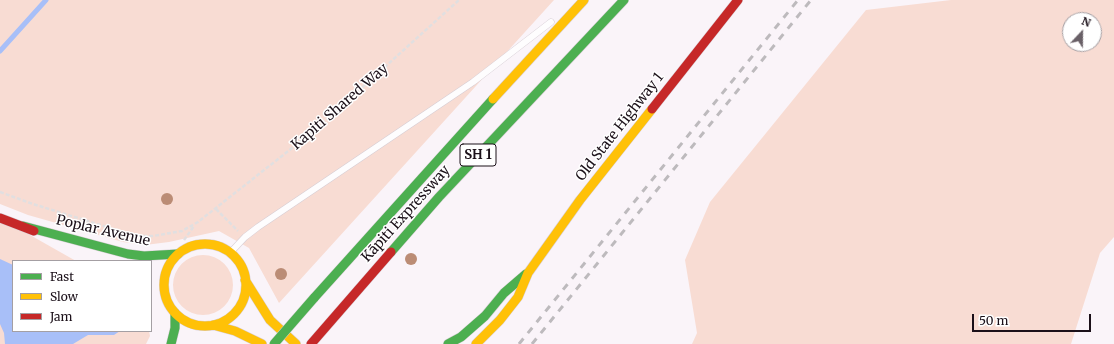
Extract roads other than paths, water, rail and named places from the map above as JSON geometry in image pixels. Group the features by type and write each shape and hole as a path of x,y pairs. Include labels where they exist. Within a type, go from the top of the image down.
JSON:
{"main road":[{"name":"Kāpiti Expressway","path":"274,344 417,182 584,0"},
{"name":"Kāpiti Expressway","path":"311,344 335,314 439,197 624,0"},
{"name":"Old State Highway 1","path":"476,344 500,320 518,297 528,273 580,200 738,0"},
{"name":"Poplar Avenue","path":"0,218 85,252"},
{"name":"Poplar Avenue","path":"23,226 128,254 150,256 178,254"},
{"path":"165,296 164,280 166,270 178,254 190,247 207,244 224,249 230,253 241,267 260,306 270,320 296,344"},
{"name":"Old State Highway 1","path":"448,344 461,337 485,316 504,293 528,273"},
{"path":"156,288 165,296 175,313 188,323 200,326 213,325 227,320 237,310 242,301 246,280"},
{"path":"171,344 175,313"},
{"path":"213,325 241,334 262,344"}],"lane":[{"path":"560,14 579,0"},
{"path":"230,253 245,237 473,82 554,19"}],"water":[{"path":"0,259 12,265 12,332 118,332 114,335 88,335 73,344 5,344 4,333 0,324"}],"waterway":[{"path":"0,51 46,0"}],"railway":[{"path":"519,344 798,0"},
{"path":"532,344 811,0"}]}
